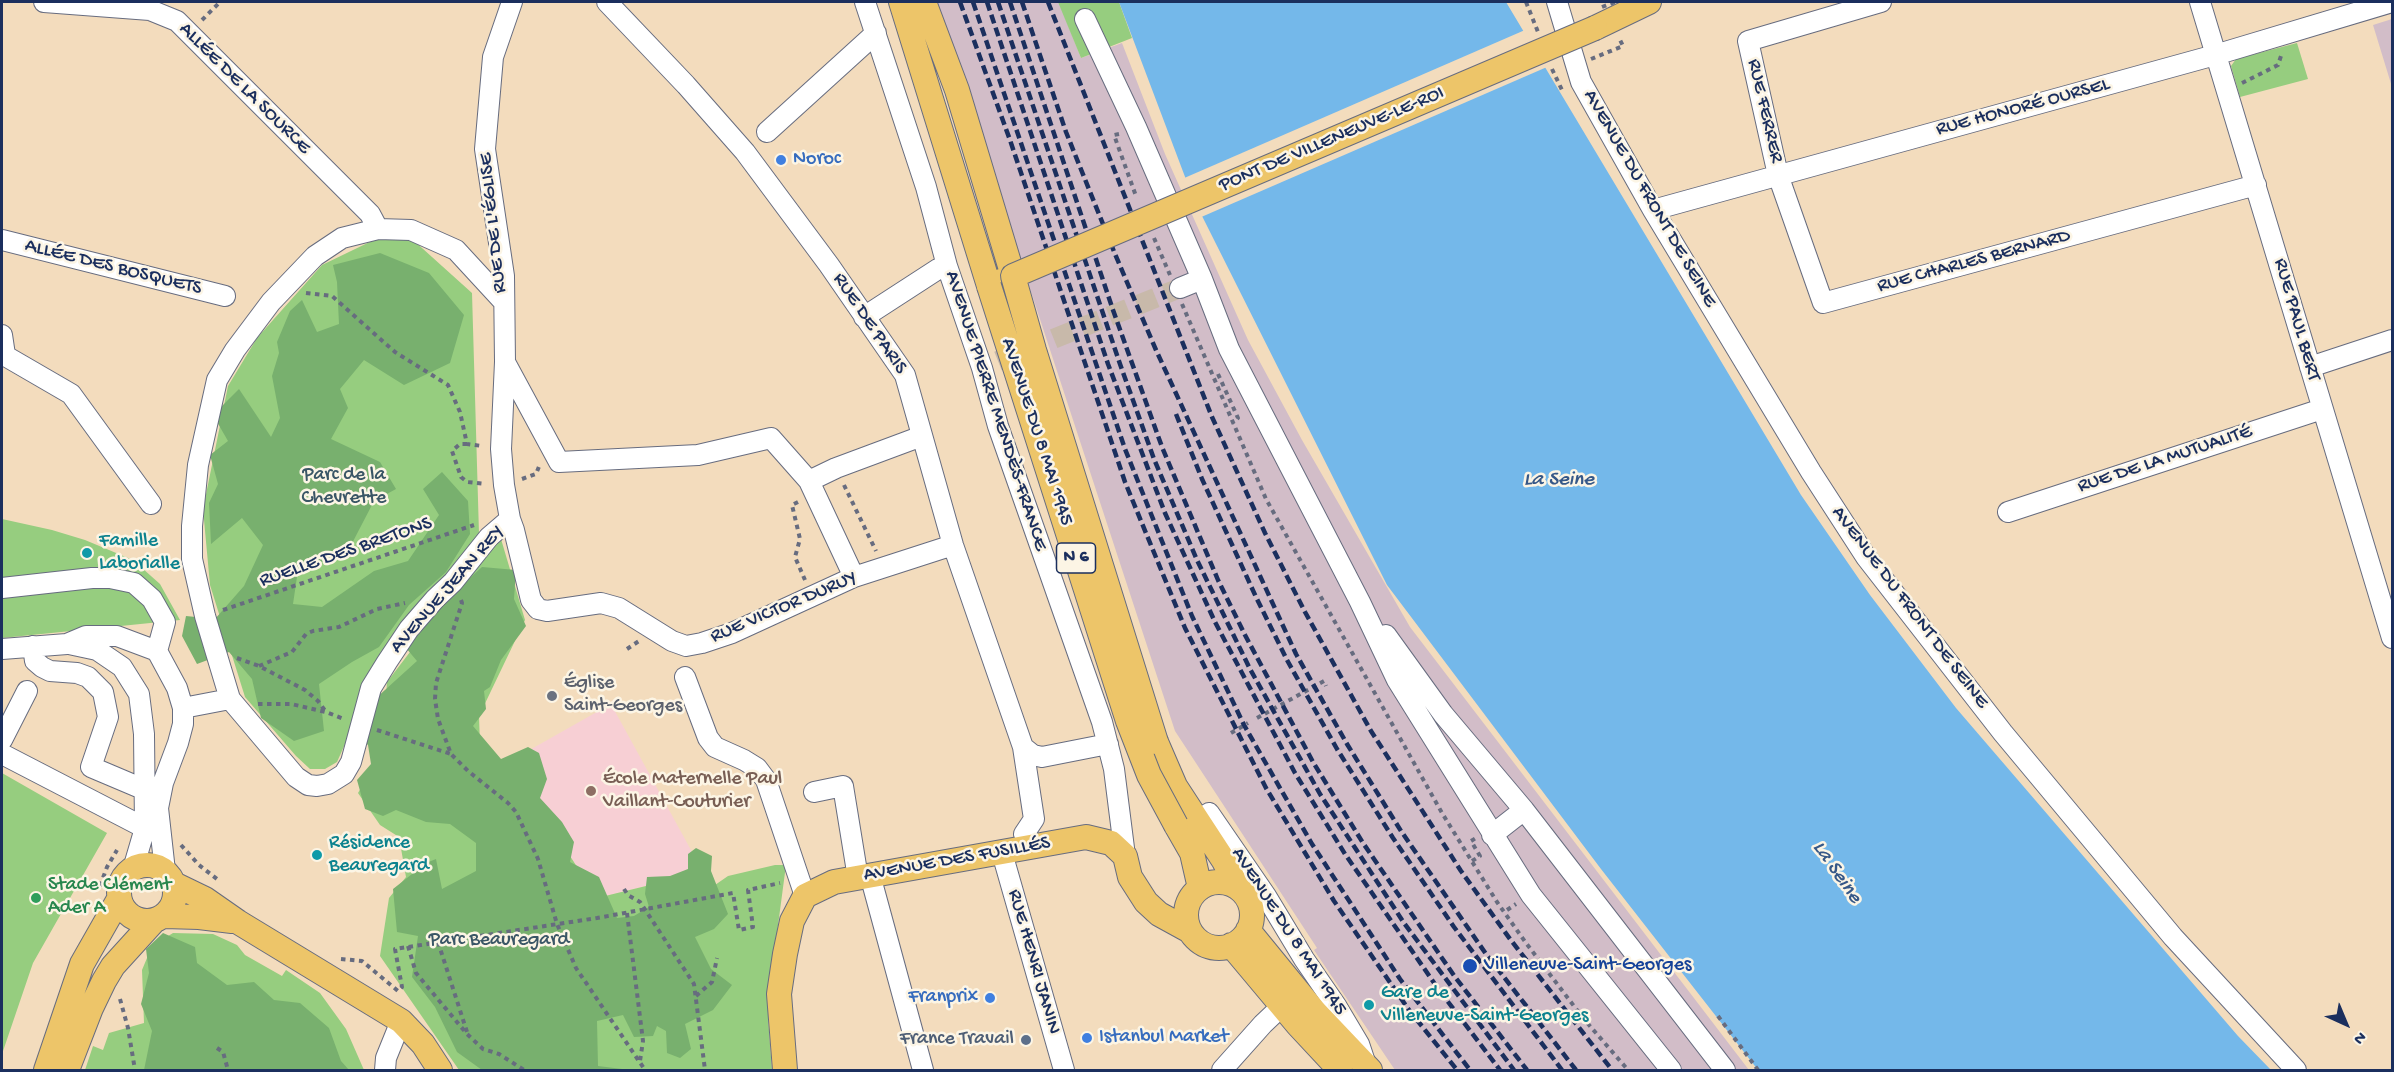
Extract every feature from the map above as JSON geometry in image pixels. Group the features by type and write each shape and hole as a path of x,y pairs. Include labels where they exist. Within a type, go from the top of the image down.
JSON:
{"main road":[{"name":"AVENUE DU 8 MAI 1945","path":"901,2 1128,721 1149,775 1224,861 1247,913 1282,1006 1340,1071"},
{"name":"AVENUE DU 8 MAI 1945","path":"924,2 957,90 1041,373 1156,742 1188,820 1195,892"},
{"name":"PONT DE VILLENEUVE-LE-ROI","path":"989,286 1595,28 1649,2"},
{"name":"AVENUE DES FUSILLÉS","path":"805,896 834,882 1086,837 1118,850"},
{"path":"1118,850 1137,891 1159,914 1190,931 1200,942 1220,948 1247,913 1229,883 1209,884 1175,899 1161,898 1137,891"},
{"path":"46,1071 82,964 119,899 122,882 133,869 150,865 238,922 401,1021 423,1044 440,1071"},
{"path":"67,1071 91,1008 113,966 175,902 170,877"},
{"name":"N 6","path":"1190,931 1186,923 1186,914 1195,892"},
{"path":"785,1071 779,994 792,921 805,896"},
{"path":"119,899 122,907 135,919 199,916 238,922"},
{"name":"AVENUE DU 8 MAI 1945","path":"1247,913 1315,1012 1369,1069"}],"street":[{"name":"ALLÉE DE LA SOURCE","path":"44,2 150,10 177,21 370,214 378,229"},
{"name":"RUE DE L'ÉGLISE","path":"510,519 501,449 505,362 504,276 485,148 493,57 512,2"},
{"name":"RUE DE PARIS","path":"607,2 686,85 745,152 829,265 905,375 954,545 1023,747 1034,819 1024,834"},
{"name":"AVENUE PIERRE MENDÈS-FRANCE","path":"865,2 926,187 948,266 990,364 998,426 1108,744 1119,799 1118,850"},
{"name":"AVENUE DU FRONT DE SEINE","path":"1557,2 1581,82 1653,210 1811,472 1866,557 2003,733 2173,937 2296,1071"},
{"name":"RUE FERRER","path":"1778,175 1748,41 1881,2"},
{"name":"RUE PAUL BERT","path":"2200,2 2392,638"},
{"name":"RUE HONORÉ OURSEL","path":"1653,210 2216,56 2283,34 2350,7 2392,2"},
{"path":"1085,19 1136,126 1202,279 1229,349 1360,602 1397,680 1531,895 1671,1071"},
{"path":"767,132 876,33"},
{"name":"RUE CHARLES BERNARD","path":"1778,175 1823,303 2256,185"},
{"path":"183,708 236,707 205,616 192,559 192,526 198,465 217,380 235,350 271,302 315,256 342,238 378,229 411,230 456,250 503,301"},
{"name":"ALLÉE DES BOSQUETS","path":"2,240 225,296"},
{"path":"864,317 938,268 948,266"},
{"path":"1176,285 1202,279"},
{"path":"2,335 3,354 71,394 151,504"},
{"path":"2310,367 2392,340"},
{"path":"505,362 559,462 698,455 771,438 812,487 854,577"},
{"name":"RUE DE LA MUTUALITÉ","path":"2008,512 2322,409"},
{"path":"812,487 836,468 922,436"},
{"name":"RUE VICTOR DURUY","path":"510,519 531,600 538,609 547,611 601,603 610,605 619,608 672,641 686,646 732,633 854,577 954,545"},
{"name":"AVENUE JEAN REY","path":"236,707 296,777 308,785 328,784 344,774 351,762 371,688 387,662 409,629 453,582 489,537 510,519"},
{"path":"2,588 92,578 110,578 134,583 152,598 165,622 157,651"},
{"path":"1360,602 1443,714 1524,810 1725,1071"},
{"path":"67,644 86,636 117,636 157,651 177,688 183,708 183,724 163,783 153,830 133,869"},
{"path":"2,650 67,644 97,651 122,667 139,694 144,734 143,789 153,830 170,877"},
{"path":"33,646 35,661 42,667 50,671 88,677 104,692 108,717 91,767 143,789"},
{"path":"684,677 708,738 716,747 758,768 766,780 805,896"},
{"path":"2,740 27,691"},
{"path":"1023,747 1033,755 1042,757 1108,744"},
{"path":"2,754 153,830"},
{"path":"814,792 843,786 864,877 923,1071"},
{"path":"1492,835 1524,810"},
{"name":"RUE HENRI JANIN","path":"1002,853 1064,1071"},
{"name":"AVENUE DU 8 MAI 1945","path":"1247,913 1304,959 1359,1044 1369,1069"},
{"path":"1222,1071 1282,1006"},
{"path":"385,1071 386,1058 401,1021"}],"path":[{"path":"2226,89 2278,64 2284,50 2283,34"},
{"path":"1577,65 1623,46 1620,40 1611,44"},
{"path":"1114,135 1136,196"},
{"path":"1153,235 1176,285"},
{"path":"297,295 306,293 332,296 396,351 448,385 460,412 467,444"},
{"path":"1183,308 1266,499 1407,752 1497,902 1583,1018 1628,1071"},
{"path":"1193,332 1200,329"},
{"path":"501,449 460,444 453,451 462,477 467,482 504,485 536,474 543,456 553,451"},
{"path":"836,468 853,507 884,566"},
{"path":"811,596 795,557 800,539 792,505 812,487"},
{"name":"RUELLE DES BRETONS","path":"205,616 475,525 477,535 489,537"},
{"path":"453,582 462,603 436,683 435,699 438,718 451,754 516,812 538,859 557,924 576,968 645,1071"},
{"path":"259,666 292,652 306,634 313,631 339,627 377,609 419,598 435,599"},
{"path":"216,653 225,650 229,656 259,666 305,690 318,701 326,712"},
{"path":"1257,718 1293,701 1324,681 1326,686"},
{"path":"236,707 273,702 291,704 326,712 361,726 451,754"},
{"path":"1231,733 1248,723"},
{"path":"153,830 172,832 186,852 218,880"},
{"path":"1472,843 1480,856 1472,861"},
{"path":"334,956 362,962 398,991 402,987 395,949 627,913 733,893 739,930 753,927 748,890 783,883"},
{"path":"624,889 628,895 640,902 694,984 705,1071"},
{"path":"1507,910 1517,904"},
{"path":"627,913 644,1041 639,1062"},
{"path":"438,942 467,1034"},
{"path":"408,946 416,973 467,1034 483,1049 499,1054 524,1071"},
{"path":"696,997 712,982 717,958"},
{"path":"122,992 120,1000 128,1028 135,1071"},
{"path":"1718,1016 1758,1071"},
{"path":"217,1048 223,1052 228,1071"}],"shaded area":[{"path":"936,2 1059,2 1081,58 1122,43 1165,154 1248,340 1302,440 1410,627 1749,1070 1395,1070 1314,950 1317,948 1175,731"},
{"path":"2392,19 2392,87 2373,25"},
{"name":"École Maternelle Paul Vaillant-Couturier","path":"611,704 703,872 597,898 545,817 503,765"}],"green space":[{"path":"1058,2 1119,2 1132,38 1081,58"},
{"path":"2297,43 2308,79 2240,97 2231,66 2236,59"},
{"name":"Parc de la Chevrette","path":"380,237 412,239 472,293 479,534 349,735 337,762 325,769 310,769 245,697 210,585 203,509 228,386 257,338 322,265"},
{"name":"Parc de la Chevrette","path":"380,253 429,273 464,315 450,363 404,385 364,360 340,389 348,408 331,439 380,462 396,489 374,501 347,553 298,570 293,604 322,607 374,571 408,561 439,515 423,489 442,472 468,501 470,534 446,572 409,605 379,647 319,684 324,731 294,741 261,718 252,679 229,652 197,664 182,636 186,616 215,619 244,586 263,545 242,518 211,544 209,503 218,484 210,455 228,441 213,415 239,389 271,437 280,418 272,376 279,353 277,342 290,311 302,300 317,332 339,324 337,282 333,265"},
{"path":"2,519 85,540 133,560 160,584 180,620 2,638"},
{"name":"Parc Beauregard","path":"501,539 525,620 479,716 480,745 545,817 597,898 703,872 715,885 728,876 775,865 786,865 768,1018 772,1070 459,1070 380,956 389,898 406,877 399,837 380,825 358,793 382,752 387,682 456,592"},
{"name":"Parc Beauregard","path":"482,567 516,570 514,599 526,626 501,660 490,687 484,691 486,709 473,726 501,759 528,747 539,753 547,779 540,798 562,822 574,842 570,862 599,877 617,918 634,916 649,907 645,894 647,877 670,876 688,869 688,854 696,848 712,856 711,871 728,914 714,929 695,937 711,969 732,985 713,1010 685,1024 691,1049 680,1058 667,1053 666,1031 657,1026 653,1036 634,1037 623,1015 597,1021 598,1066 630,1070 482,1070 457,1052 435,1007 412,977 418,936 397,932 393,889 426,863 436,859 442,889 476,871 476,843 450,824 426,822 396,810 383,816 365,809 357,780 371,764 368,745 354,731 375,699 417,661 406,648 440,605"},
{"name":"Stade Clément Ader A","path":"2,773 107,833 33,963 2,1054"},
{"path":"163,933 195,947 197,963 227,985 254,982 274,1000 300,1003 329,1028 341,1061 349,1070 144,1070 152,1031 141,1004 149,973 146,949"},
{"path":"173,933 213,934 237,945 245,955 282,976 286,970 320,993 346,1029 364,1070 85,1070 93,1046 103,1050 109,1033 144,1023 142,970 152,946"}],"water":[{"name":"La Seine","path":"1119,2 1506,2 1801,495 1870,595 1956,708 2238,1036 2271,1070 1758,1070 1601,869 1387,585 1193,198"}],"pier":[{"path":"1525,30 1547,67 1199,218 1182,179"}],"tunnel":[{"path":"998,361 1180,288"}],"railway":[{"path":"960,2 1010,140 1125,482 1185,628 1266,788 1334,901 1409,1010 1457,1070"},
{"path":"973,2 1125,449 1192,616 1244,725 1312,844 1400,979 1470,1070"},
{"path":"987,2 1108,364 1165,513 1215,622 1295,773 1345,854 1439,990 1500,1070"},
{"path":"998,2 1120,364 1154,459 1197,560 1250,669 1320,794 1404,923 1514,1070"},
{"path":"1010,2 1113,310 1162,447 1218,580 1313,762 1363,843 1455,977 1527,1070"},
{"path":"1022,2 1066,132 1115,254 1156,350 1296,654 1347,744 1401,831 1486,954 1576,1070"},
{"path":"1048,2 1212,417 1265,533 1305,612 1371,731 1461,871 1510,939 1612,1070"},
{"path":"1176,414 1202,479 1256,597 1287,660 1337,749 1393,838 1454,927 1562,1070"}],"place":[{"name":"Noroc","path":"781,160"},
{"name":"Famille Laborialle","path":"87,553"},
{"name":"Église Saint-Georges","path":"552,696"},
{"name":"École Maternelle Paul Vaillant-Couturier","path":"591,791"},
{"name":"Résidence Beauregard","path":"317,855"},
{"name":"Stade Clément Ader A","path":"36,898"},
{"name":"Villeneuve-Saint-Georges","path":"1470,966"},
{"name":"Franprix","path":"990,998"},
{"name":"Gare de Villeneuve-Saint-Georges","path":"1369,1005"},
{"name":"Istanbul Market","path":"1087,1038"},
{"name":"France Travail","path":"1026,1040"}]}
